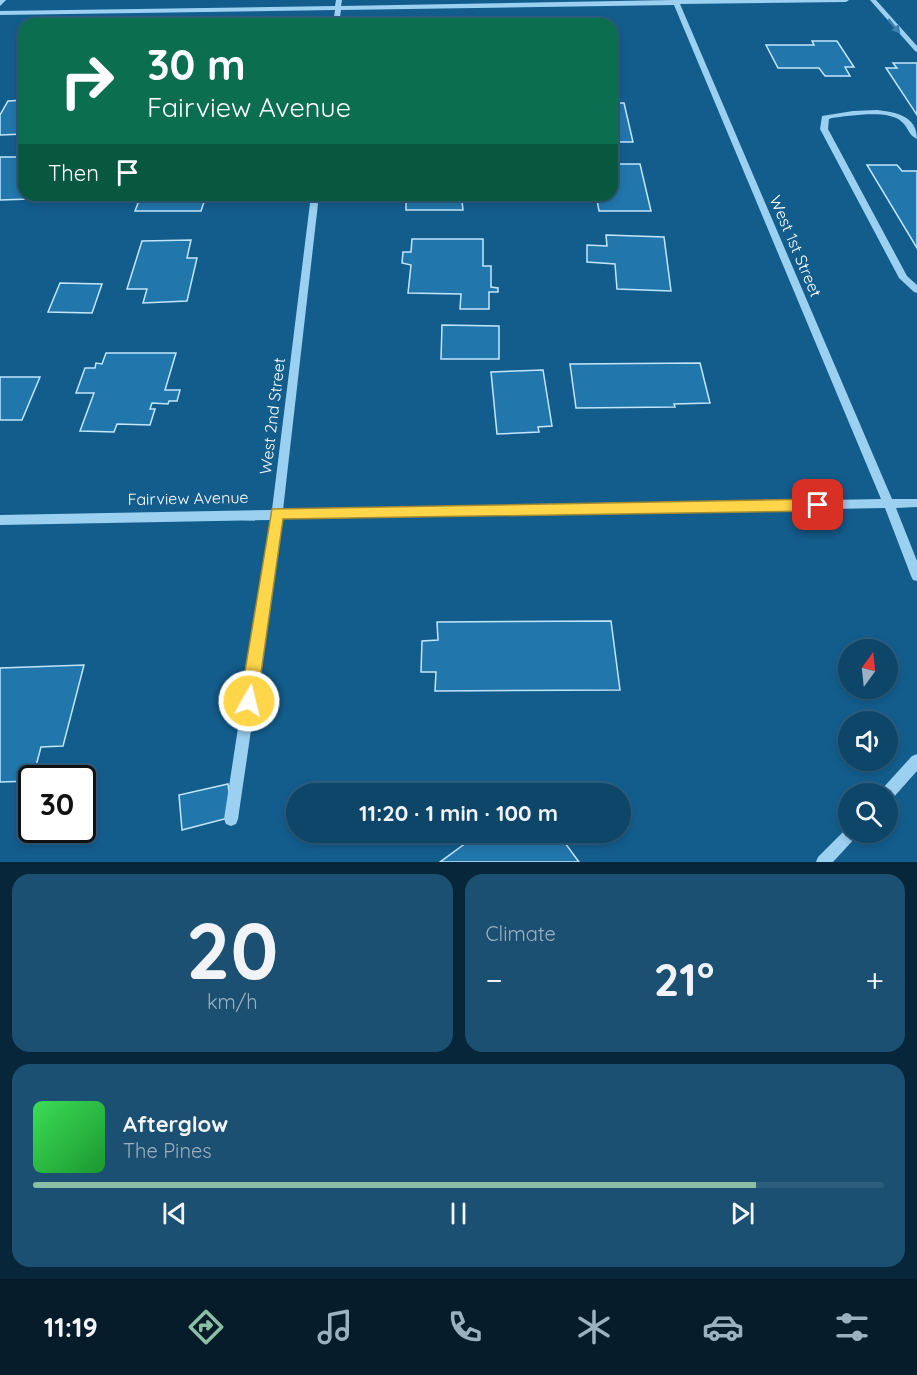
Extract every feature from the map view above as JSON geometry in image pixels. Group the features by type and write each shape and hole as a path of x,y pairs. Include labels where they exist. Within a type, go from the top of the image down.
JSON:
{"street":[{"path":"0,4 3,0"},
{"path":"337,18 339,0"},
{"path":"0,13 846,0"},
{"path":"873,0 917,50"},
{"name":"West 1st Street","path":"676,2 889,504 917,576"},
{"path":"917,137 912,134 905,120 894,114 840,113 825,118 824,129 903,278 917,290"},
{"name":"West 2nd Street","path":"231,819 277,513 314,201"},
{"name":"Fairview Avenue","path":"0,520 277,513 917,503"},
{"path":"897,783 917,762"},
{"path":"823,862 840,843"}],"building":[{"path":"812,41 837,41 854,67 845,67 850,76 825,76 819,68 778,68 766,45 814,45"},
{"path":"893,63 917,63 917,115 886,68 897,68"},
{"path":"18,100 18,134 0,135 0,115 8,101"},
{"path":"618,103 624,103 633,142 618,142"},
{"path":"0,157 18,157 18,199 0,200"},
{"path":"618,164 640,164 651,211 599,211 597,201 618,201"},
{"path":"867,165 897,165 902,171 917,171 917,248"},
{"path":"139,201 204,201 201,211 135,211"},
{"path":"406,201 462,201 463,210 406,210"},
{"path":"606,235 664,237 671,291 617,289 615,264 587,262 587,245 607,246"},
{"path":"412,239 483,239 483,266 491,266 491,287 498,288 498,292 489,292 489,309 460,309 461,294 408,293 411,265 402,263 403,252 411,252"},
{"path":"191,240 187,258 197,258 187,301 143,303 147,289 127,289 142,241"},
{"path":"60,283 102,284 92,313 48,312"},
{"path":"442,325 499,326 499,359 441,359"},
{"path":"106,353 176,353 165,390 180,390 177,401 169,401 168,404 152,403 150,409 155,409 150,425 117,424 114,432 80,431 94,393 76,393 85,368 95,368 96,363 102,364"},
{"path":"700,363 710,403 674,404 675,407 576,408 570,364"},
{"path":"543,370 552,426 538,427 539,432 497,434 491,372"},
{"path":"0,377 40,377 22,420 0,420"},
{"path":"611,621 620,690 435,691 436,672 421,672 422,641 438,640 437,622"},
{"path":"84,665 63,746 41,747 36,765 18,765 18,781 0,782 0,668"},
{"path":"228,784 232,817 182,830 179,795"},
{"path":"466,843 565,843 579,862 440,862"}],"route":[{"path":"249,701 277,513 818,505"}]}
